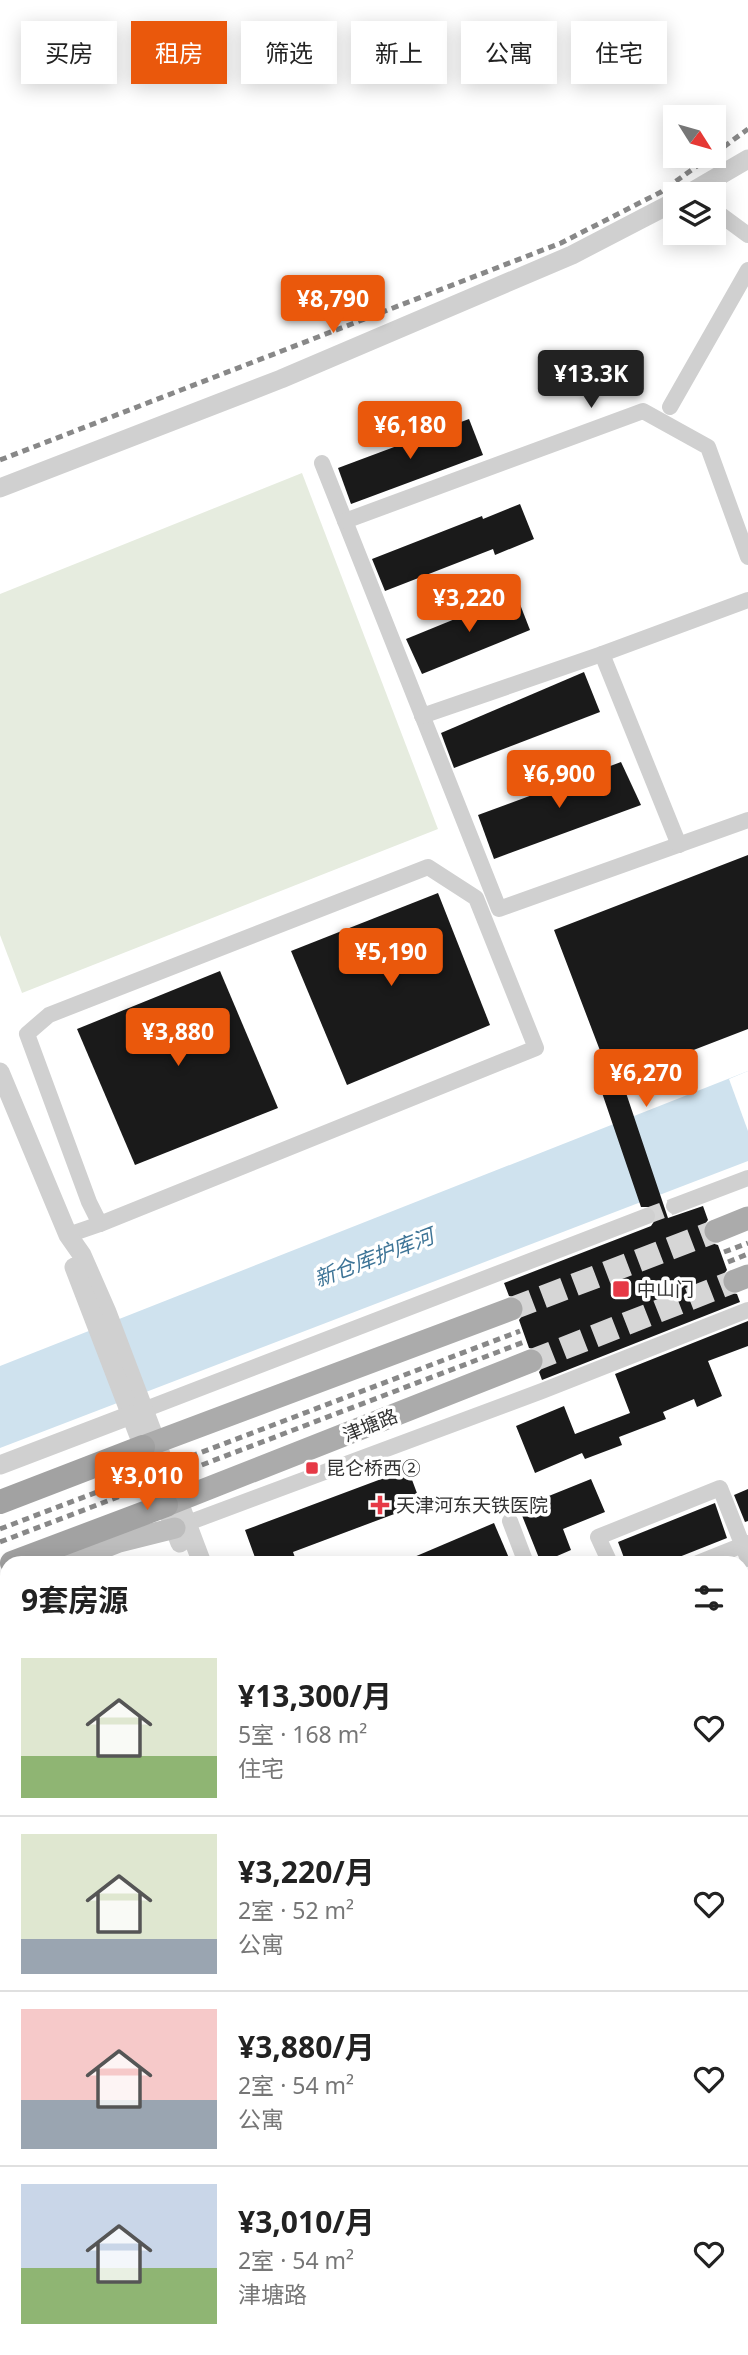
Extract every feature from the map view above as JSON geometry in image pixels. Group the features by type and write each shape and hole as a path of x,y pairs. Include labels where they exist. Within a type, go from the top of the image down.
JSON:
{"highway":[{"path":"0,1502 150,1444"},
{"name":"津塘路","path":"36,1556 177,1514"}],"main road":[{"path":"716,1231 748,1218"},
{"path":"150,1444 511,1309"},
{"name":"津塘路","path":"177,1514 531,1361"},
{"path":"84,1556 177,1514"}],"street":[{"path":"709,182 748,159"},
{"path":"0,488 281,379 572,255 663,208"},
{"path":"726,219 748,235"},
{"path":"670,407 748,270"},
{"path":"345,521 643,411 708,447 748,557"},
{"path":"322,463 499,909 748,820"},
{"path":"422,716 748,600"},
{"path":"602,654 679,845"},
{"path":"68,1236 100,1224 536,1048 477,898 428,867 49,1015 27,1034 89,1202 100,1224"},
{"path":"0,1072 68,1236 82,1255 100,1315 177,1514 198,1556"},
{"path":"674,1206 748,1178"},
{"path":"0,1465 136,1407 646,1216"},
{"path":"177,1514 542,1391 748,1310"},
{"path":"607,1556 598,1536 720,1488 746,1549 722,1556"},
{"path":"177,1514 186,1556"},
{"path":"510,1521 523,1556"}],"shaded area":[{"path":"302,473 438,829 22,993 0,935 0,594"}],"water":[{"name":"新仓库护库河","path":"748,1071 748,1161 0,1448 0,1366"}],"pier":[{"path":"748,1071 748,1131 729,1079"}],"building":[{"path":"469,419 483,455 351,504 338,468"},
{"path":"520,504 534,539 495,555 493,549 385,591 372,559"},
{"path":"516,594 530,630 422,674 406,639"},
{"path":"584,672 600,712 454,768 441,733"},
{"path":"621,762 641,805 494,859 478,815"},
{"path":"748,855 748,1029 621,1078 668,1218 703,1206 708,1220 702,1228 703,1236 708,1242 718,1245 727,1270 721,1278 722,1287 727,1292 737,1294 740,1302 542,1380 539,1372 545,1364 544,1357 539,1350 529,1348 519,1320 525,1312 524,1303 519,1298 509,1296 504,1283 651,1226 657,1217 653,1207 641,1207 600,1087 612,1082 554,930"},
{"path":"438,893 490,1025 347,1085 291,951"},
{"path":"220,971 278,1108 135,1165 77,1029"},
{"path":"748,1321 748,1346 708,1361 722,1396 697,1407 694,1399 663,1412 666,1419 619,1437 622,1445 585,1459 582,1453 535,1473 516,1426 564,1406 575,1434 630,1413 615,1374"},
{"path":"408,1469 421,1504 293,1552 294,1556 254,1556 245,1530"},
{"path":"591,1479 605,1512 563,1529 571,1550 557,1556 538,1556 519,1508"},
{"path":"748,1489 748,1521 745,1522 734,1495"},
{"path":"715,1503 727,1538 682,1556 623,1556 618,1542"},
{"path":"494,1523 508,1556 416,1556"}],"tunnel":[{"path":"647,1216 674,1206"},
{"path":"511,1309 716,1231"},
{"path":"531,1361 735,1281"}],"railway":[{"path":"726,145 748,129"},
{"path":"0,460 561,243 661,192 694,168"},
{"path":"724,1252 748,1243"},
{"path":"728,1262 748,1254"},
{"path":"0,1529 520,1331"},
{"path":"0,1542 524,1342"}],"place":[{"name":"中山门","path":"621,1289"},
{"name":"昆仑桥西②","path":"312,1468"},
{"name":"天津河东天铁医院","path":"380,1505"}]}
